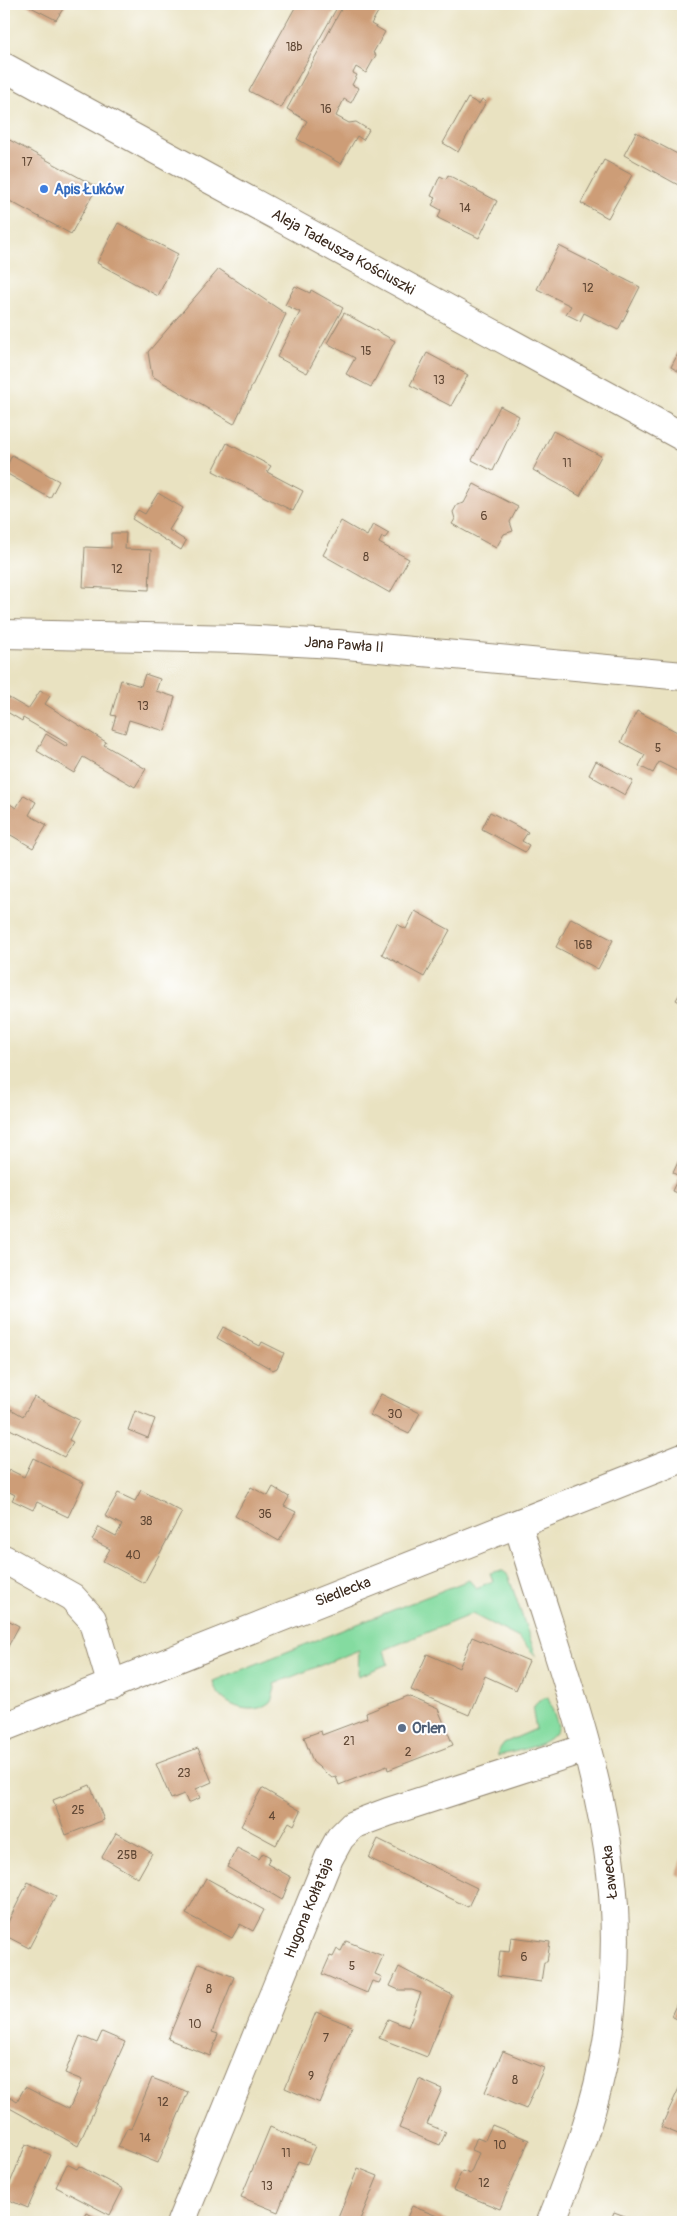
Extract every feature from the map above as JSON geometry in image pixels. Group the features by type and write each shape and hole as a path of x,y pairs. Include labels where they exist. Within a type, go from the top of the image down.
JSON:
{"street":[{"name":"Aleja Tadeusza Kościuszki","path":"4,67 683,437"},
{"name":"Jana Pawła II","path":"4,634 239,639 336,644 683,676"},
{"name":"Siedlecka","path":"4,1727 112,1686 183,1654 683,1458"},
{"name":"Ławecka","path":"518,1524 586,1748 606,1838 611,1873 616,1943 606,2044 593,2105 574,2163 551,2222"},
{"path":"4,1560 72,1597 92,1619 112,1686"},
{"name":"Hugona Kołłątaja","path":"181,2222 329,1858 340,1838 353,1825 388,1812 586,1748"}],"green space":[{"path":"503,1571 508,1575 536,1656 519,1638 472,1614 384,1650 388,1664 358,1676 359,1650 274,1684 275,1688 271,1702 263,1707 245,1709 236,1706 221,1697 216,1689 213,1681 469,1580 476,1588 493,1581 490,1573"},
{"path":"548,1697 558,1726 555,1733 549,1739 533,1747 498,1756 498,1751 504,1743 536,1729 533,1709 537,1703"}],"building":[{"path":"25,4 66,4 56,20"},
{"path":"297,4 339,4 281,108 249,91"},
{"path":"344,4 371,4 369,7 378,12 371,24 385,32 373,53 376,55 366,73 356,67 353,73 357,75 352,85 359,88 351,103 344,99 336,116 349,123 356,122 369,130 363,140 357,136 341,164 297,139 307,121 287,109"},
{"path":"665,4 677,4 674,9"},
{"path":"468,98 479,104 482,99 486,102 458,152 443,143"},
{"path":"636,132 683,157 683,180 680,186 624,155"},
{"path":"4,137 97,187 71,234 4,198"},
{"path":"604,160 632,175 608,218 581,203"},
{"path":"448,175 497,201 479,238 438,218 441,210 432,205 436,198 431,196 440,176 446,179"},
{"path":"118,223 178,254 158,296 97,263"},
{"path":"559,246 640,287 618,330 584,313 580,321 566,314 571,306 537,289"},
{"path":"219,269 286,314 234,424 152,376 148,352"},
{"path":"295,286 310,293 311,290 343,308 307,373 277,357 300,312 285,305"},
{"path":"344,313 395,341 371,387 346,374 355,358 327,343"},
{"path":"683,344 683,374 671,367"},
{"path":"427,353 468,375 451,406 410,385"},
{"path":"500,406 519,416 493,471 472,460"},
{"path":"553,431 601,456 580,496 533,470"},
{"path":"227,443 271,466 267,472 303,491 293,511 213,471"},
{"path":"12,455 59,481 50,498 4,472"},
{"path":"474,484 518,507 510,522 513,531 504,534 496,548 452,524 455,519 453,512 457,505 464,503"},
{"path":"158,493 183,508 169,530 186,541 181,550 132,519 138,510 145,514"},
{"path":"341,521 367,536 373,524 389,533 385,538 382,537 379,543 409,559 390,593 323,555"},
{"path":"111,533 126,533 125,549 151,550 149,590 83,587 85,547 111,548"},
{"path":"145,674 160,679 156,691 175,697 165,731 129,720 125,733 112,729 116,716 111,715 121,680 141,686"},
{"path":"40,691 50,696 45,704 106,742 104,745 146,769 135,787 83,757 74,773 37,751 46,734 67,747 68,744 23,718 22,721 4,710 4,695 28,709"},
{"path":"637,711 683,735 683,774 659,762 653,773 639,766 645,755 621,742"},
{"path":"596,761 633,781 625,795 589,775"},
{"path":"24,795 36,802 29,815 47,825 33,848 4,831 4,800 16,808"},
{"path":"490,812 528,832 522,841 529,845 525,852 482,829"},
{"path":"415,911 450,930 424,977 382,954 397,924 406,929"},
{"path":"571,918 613,940 598,969 556,947"},
{"path":"683,988 683,1004 676,1000"},
{"path":"683,1151 683,1196 672,1191 679,1176 673,1173"},
{"path":"223,1327 260,1346 262,1342 284,1353 277,1368 273,1370 217,1338"},
{"path":"381,1394 420,1413 409,1434 370,1415"},
{"path":"34,1397 79,1420 69,1440 73,1442 64,1457 4,1426 11,1409 23,1416"},
{"path":"135,1411 155,1419 148,1438 128,1430"},
{"path":"33,1458 84,1483 68,1517 37,1502 33,1510 12,1500 15,1495 4,1489 4,1481 10,1470 24,1477"},
{"path":"251,1487 268,1496 273,1487 289,1497 284,1506 296,1512 279,1541 235,1516"},
{"path":"141,1490 182,1512 144,1583 103,1561 110,1549 92,1540 99,1527 116,1536 122,1525 105,1516 118,1493 135,1501"},
{"path":"4,1618 19,1626 4,1654"},
{"path":"472,1637 529,1661 516,1690 485,1676 469,1715 411,1690 427,1654 459,1668"},
{"path":"408,1696 438,1709 453,1745 388,1770 387,1766 339,1785 336,1777 332,1778 313,1762 304,1737 321,1731 322,1735 367,1718 366,1713"},
{"path":"198,1748 212,1782 196,1789 200,1798 188,1803 184,1794 171,1799 156,1764"},
{"path":"90,1785 104,1820 66,1835 53,1800"},
{"path":"262,1788 301,1811 294,1825 289,1822 276,1845 241,1826"},
{"path":"116,1833 152,1853 138,1878 102,1857"},
{"path":"378,1839 477,1888 468,1907 369,1858"},
{"path":"237,1848 259,1859 263,1853 270,1857 267,1864 291,1877 282,1900 227,1867"},
{"path":"683,1858 683,1878 676,1875"},
{"path":"206,1878 264,1910 253,1931 240,1924 232,1938 186,1914"},
{"path":"28,1882 56,1896 29,1948 4,1935 4,1930"},
{"path":"511,1937 550,1942 541,1982 497,1976 500,1951 509,1952"},
{"path":"346,1941 383,1956 375,1974 382,1977 379,1983 372,1981 367,1993 322,1974 330,1956 333,1957 337,1949 341,1951"},
{"path":"199,1963 234,1977 212,2032 218,2034 210,2056 168,2039"},
{"path":"399,1967 452,1995 427,2057 379,2038 388,2019 408,2027 421,1993 412,1990 399,1990 390,1986"},
{"path":"683,1990 683,2022 671,2016"},
{"path":"316,2012 352,2026 320,2103 285,2088"},
{"path":"102,2032 125,2042 78,2146 6,2106 11,2097 17,2101 25,2087 69,2109 82,2080 65,2073 80,2036 97,2043"},
{"path":"503,2051 544,2068 526,2109 485,2092"},
{"path":"152,2078 188,2092 158,2163 118,2147 127,2128 131,2129"},
{"path":"419,2079 442,2089 427,2124 446,2132 440,2145 399,2128"},
{"path":"680,2086 683,2087 683,2136 661,2127"},
{"path":"492,2125 529,2140 500,2209 453,2190 462,2171 470,2174 479,2153 472,2150 477,2137 485,2140"},
{"path":"270,2127 315,2146 307,2164 298,2161 278,2212 241,2197"},
{"path":"26,2144 51,2155 28,2208 4,2198"},
{"path":"67,2164 77,2169 79,2166 123,2189 110,2215 56,2187"},
{"path":"358,2168 378,2176 359,2222 349,2222 338,2218"},
{"path":"412,2206 452,2222 405,2222"},
{"path":"614,2212 641,2222 610,2222"},
{"path":"87,2213 104,2222 82,2222"}],"place":[{"name":"Apis Łuków","path":"44,189"},
{"name":"Orlen","path":"402,1728"}]}
